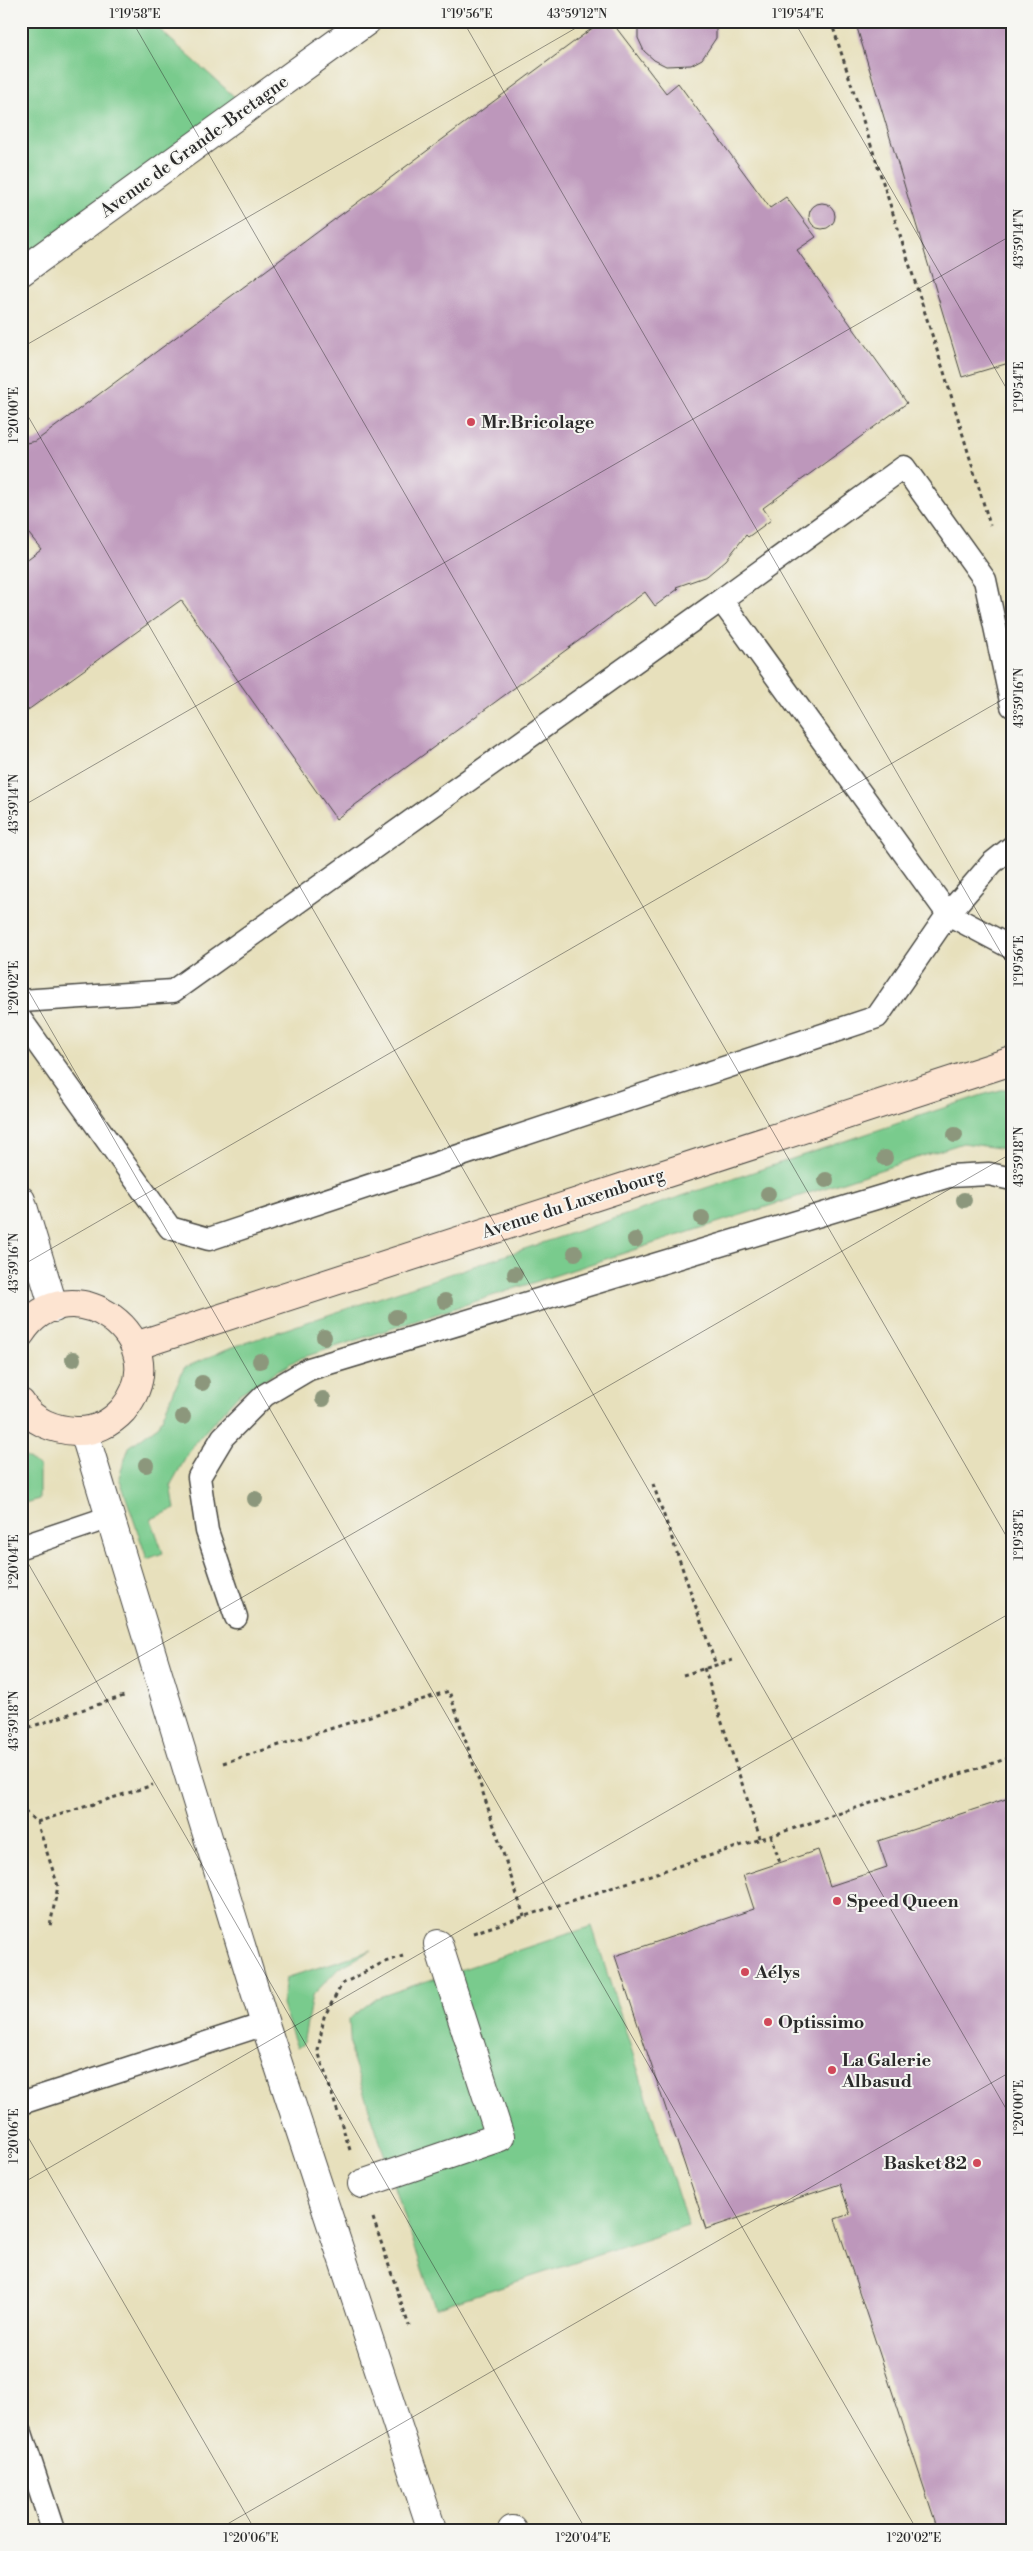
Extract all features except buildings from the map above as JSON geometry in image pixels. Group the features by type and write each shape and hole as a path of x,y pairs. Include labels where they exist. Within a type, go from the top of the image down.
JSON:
{"street":[{"name":"Avenue de Grande-Bretagne","path":"21,272 367,21"},
{"name":"Avenue du Luxembourg","path":"135,1346 1012,1061"},
{"path":"21,1200 54,1308"},
{"path":"21,1333 36,1316 54,1308 74,1304 93,1307 111,1315 125,1328 135,1346 139,1364 137,1383 130,1401 118,1415 102,1426 84,1432 62,1430 41,1423 21,1403"},
{"path":"84,1432 265,2024 432,2530"},
{"path":"362,2184 500,2136 438,1944"}],"lane":[{"path":"21,1001 173,991 904,467 985,580 1012,706"},
{"path":"721,600 948,914 1012,948"},
{"path":"21,1020 170,1228 210,1239 877,1017 948,914 992,863 1012,848"},
{"path":"236,1618 207,1531 199,1477 223,1437 266,1395 309,1370 950,1176 989,1174 1012,1179"},
{"path":"21,1547 110,1517"},
{"path":"21,2103 265,2024"},
{"path":"21,2433 53,2530"}],"path":[{"path":"831,21 944,372 991,528"},
{"path":"653,1484 716,1665"},
{"path":"683,1675 733,1660"},
{"path":"704,1668 760,1838"},
{"path":"37,1822 449,1691 524,1916"},
{"path":"21,1730 129,1694"},
{"path":"409,2326 318,2051 324,2017 342,1984 382,1962 1012,1757"},
{"path":"21,1804 24,1811 37,1822 58,1886 50,1926"},
{"path":"771,1835 780,1862"}],"green space":[{"path":"21,21 150,21 247,108 21,272"},
{"path":"1012,1087 1012,1150 963,1143 298,1359 239,1394 193,1445 171,1484 175,1509 151,1519 163,1553 147,1559 119,1477 129,1447 159,1425 184,1368 227,1349 982,1095"},
{"path":"21,1454 39,1466 39,1499 21,1504"},
{"path":"592,1926 688,2226 435,2308 351,2054 349,2019 376,1998"},
{"path":"372,1950 339,1968 312,1996 303,2044 297,2048 282,2005 286,1978"}],"place":[{"name":"Mr.Bricolage","path":"471,422"},
{"name":"Speed Queen","path":"837,1901"},
{"name":"Aélys","path":"745,1972"},
{"name":"Optissimo","path":"768,2022"},
{"name":"La Galerie Albasud","path":"832,2070"},
{"name":"Basket 82","path":"977,2163"}]}
